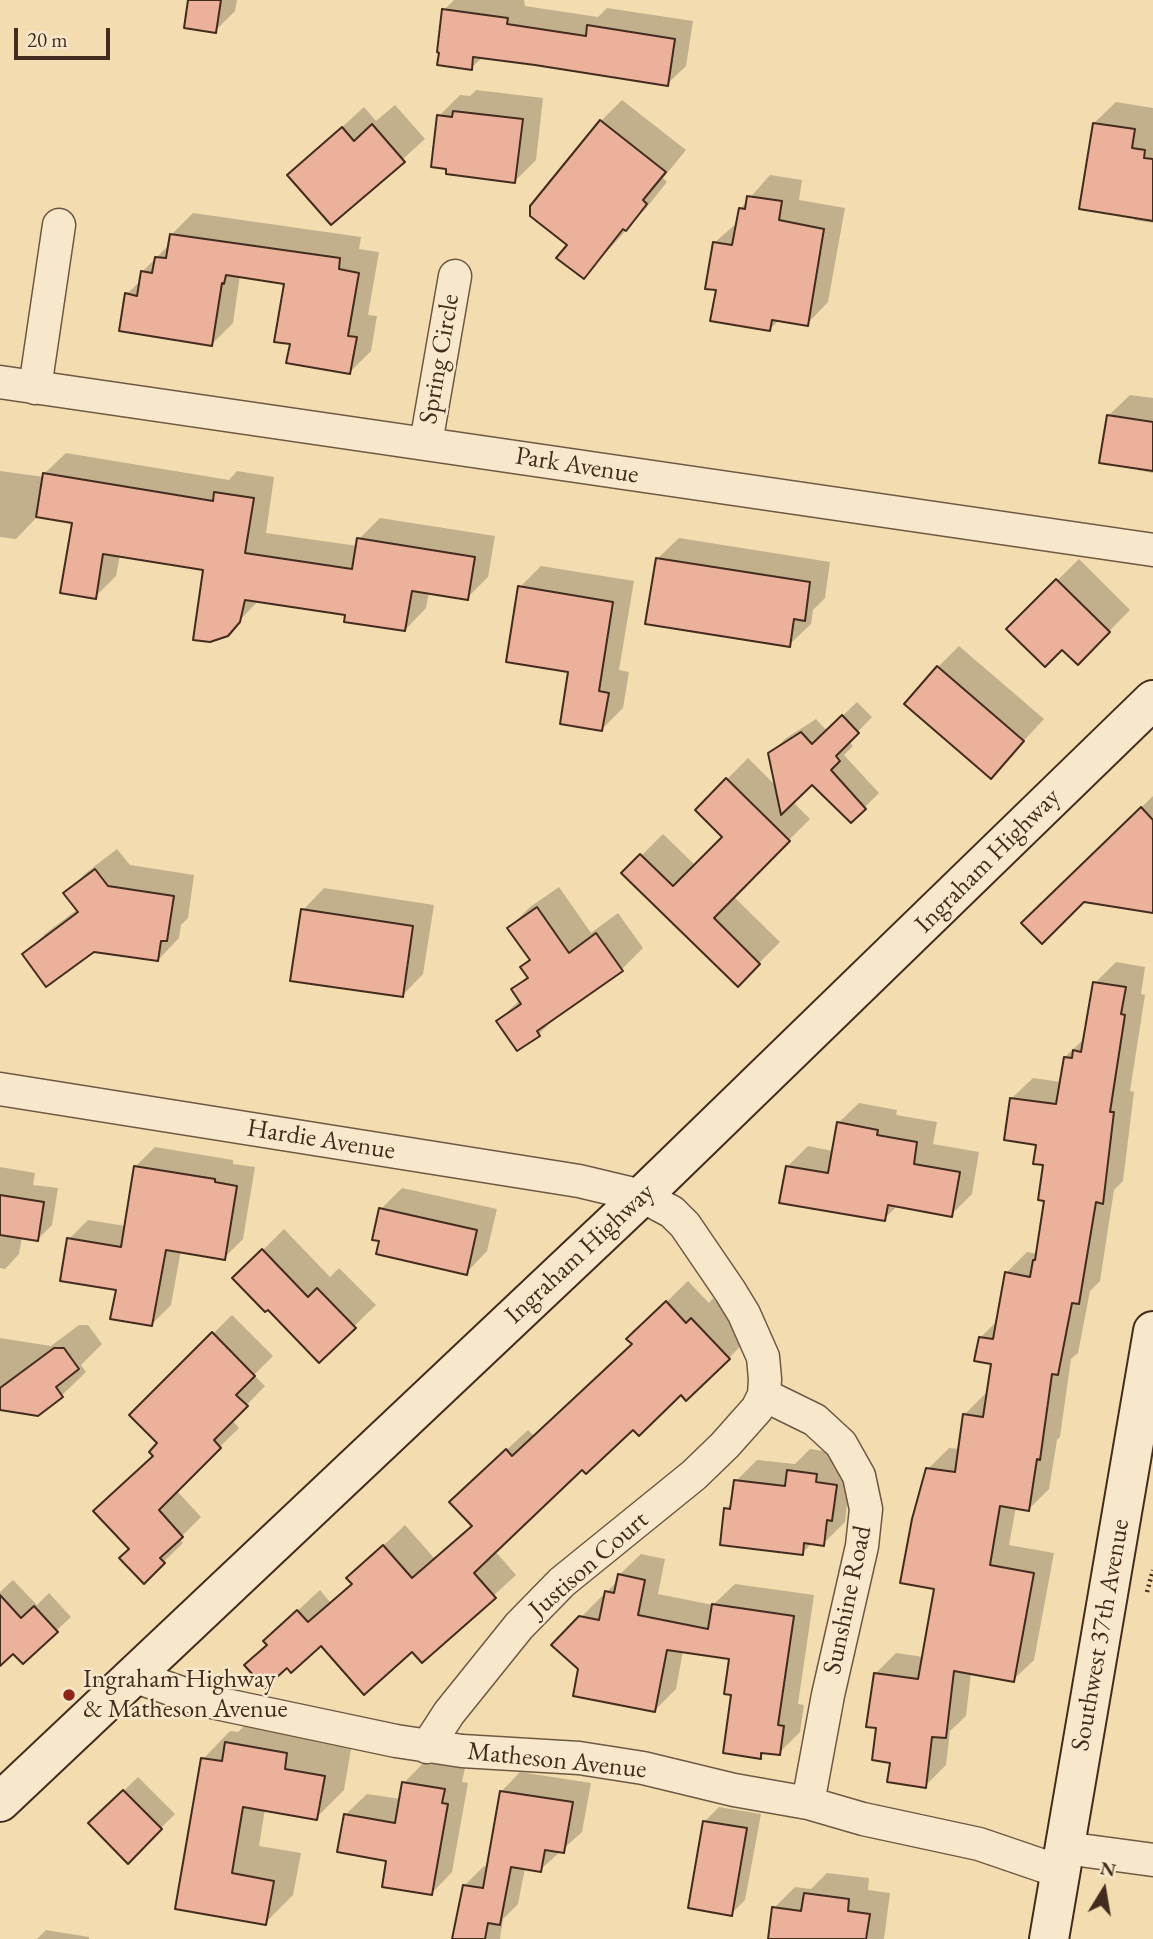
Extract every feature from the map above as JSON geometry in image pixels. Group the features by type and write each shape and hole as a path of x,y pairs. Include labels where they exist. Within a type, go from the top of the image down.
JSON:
{"main road":[{"name":"Ingraham Highway","path":"0,1802 642,1196 1153,700"},
{"name":"Southwest 37th Avenue","path":"1049,1939 1143,1457 1153,1331"}],"street":[{"path":"35,388 59,225"},
{"name":"Spring Circle","path":"426,443 455,276"},
{"name":"Park Avenue","path":"0,382 426,443 774,497 1153,550"},
{"name":"Hardie Avenue","path":"0,1089 579,1181 642,1196"},
{"path":"642,1196 672,1212 685,1225 744,1314 763,1357 764,1395"},
{"name":"Justison Court","path":"427,1746 449,1713 519,1626 584,1562 641,1519 708,1462 747,1422 764,1395"},
{"name":"Sunshine Road","path":"764,1395 815,1420 841,1444 859,1476 866,1509 862,1546 828,1695 808,1803"},
{"name":"Matheson Avenue","path":"133,1676 202,1700 427,1746 612,1762 734,1790 808,1803 863,1819 995,1848 1063,1860 1153,1860"}],"building":[{"path":"188,0 221,0 216,33 184,28"},
{"path":"442,9 508,18 507,24 586,36 587,25 675,39 668,86 473,57 472,70 437,65"},
{"path":"453,111 523,119 515,183 446,174 446,169 431,167 437,115 452,117"},
{"path":"600,120 666,172 643,200 647,204 626,231 623,229 584,279 556,258 567,245 530,216 530,206"},
{"path":"1093,123 1135,129 1132,148 1145,150 1144,158 1153,159 1153,221 1079,209"},
{"path":"372,124 405,162 331,225 287,175 342,127 354,141"},
{"path":"747,196 782,201 779,220 824,229 808,326 772,320 770,331 710,321 716,290 705,289 713,242 732,245 739,208 745,209"},
{"path":"170,234 340,258 339,269 359,273 348,336 357,337 350,374 286,363 290,344 274,342 284,284 226,275 224,284 222,283 212,346 119,331 125,293 137,296 141,271 152,273 155,257 166,258"},
{"path":"1107,415 1153,422 1153,471 1099,463"},
{"path":"43,473 213,501 214,492 254,498 245,553 352,569 357,538 475,557 468,600 412,591 405,631 344,622 345,615 245,600 240,622 228,636 210,642 193,640 203,570 103,554 96,599 60,593 72,523 36,517"},
{"path":"656,558 810,582 805,621 794,619 790,647 645,624"},
{"path":"1056,579 1110,632 1078,665 1062,650 1045,667 1006,629"},
{"path":"518,586 613,602 599,691 609,693 602,731 560,724 568,672 506,662"},
{"path":"937,666 1024,741 991,779 904,704"},
{"path":"842,715 859,733 836,756 840,761 831,770 866,809 851,823 812,785 781,815 768,753 801,732 812,744"},
{"path":"726,778 790,841 714,918 760,964 738,987 621,873 640,854 673,886 722,837 695,810"},
{"path":"1141,807 1153,820 1153,913 1084,902 1042,944 1021,923"},
{"path":"95,869 108,886 174,896 167,941 161,941 158,961 94,952 46,987 22,954 78,912 63,893"},
{"path":"537,907 569,953 596,933 623,971 537,1031 540,1036 517,1051 496,1021 521,1004 511,989 528,978 520,967 530,960 507,928"},
{"path":"301,909 413,926 403,997 290,981"},
{"path":"1093,982 1126,987 1121,1014 1125,1015 1110,1112 1114,1112 1103,1204 1096,1202 1079,1304 1072,1303 1058,1375 1052,1374 1040,1460 1037,1459 1029,1511 1000,1506 990,1565 1034,1573 1014,1682 954,1671 946,1738 932,1737 926,1788 887,1782 890,1763 872,1760 876,1728 866,1727 874,1673 918,1679 934,1589 900,1583 912,1519 926,1468 955,1472 963,1414 983,1417 991,1364 974,1361 979,1337 993,1339 1005,1272 1030,1277 1035,1260 1044,1201 1038,1200 1043,1165 1033,1164 1036,1145 1004,1140 1010,1098 1056,1104 1064,1057 1072,1058 1073,1050 1081,1052"},
{"path":"837,1122 878,1130 877,1135 917,1142 914,1164 960,1172 952,1217 888,1205 885,1221 779,1203 786,1166 828,1173"},
{"path":"134,1166 215,1179 215,1182 237,1186 225,1260 166,1250 152,1326 110,1319 116,1290 60,1281 67,1238 121,1247"},
{"path":"0,1195 44,1202 38,1241 0,1235"},
{"path":"379,1208 477,1230 467,1275 376,1254 379,1241 372,1240"},
{"path":"262,1249 308,1297 317,1288 356,1328 319,1363 268,1310 265,1312 232,1278"},
{"path":"666,1301 686,1323 691,1318 730,1359 686,1401 681,1395 639,1436 633,1430 586,1474 582,1470 474,1573 496,1598 422,1663 412,1652 364,1695 321,1646 291,1673 287,1668 265,1688 244,1665 267,1645 263,1641 297,1610 308,1622 352,1584 346,1578 383,1545 412,1578 472,1526 449,1502 506,1449 512,1456 632,1344 626,1339"},
{"path":"212,1332 255,1376 236,1395 248,1406 214,1440 221,1448 159,1510 183,1537 160,1558 165,1563 144,1584 119,1558 129,1549 93,1511 153,1456 149,1452 157,1443 129,1415"},
{"path":"54,1348 64,1348 79,1369 56,1387 63,1397 38,1416 0,1410 0,1388"},
{"path":"787,1470 817,1474 816,1482 837,1485 832,1521 827,1520 824,1546 804,1543 803,1555 720,1545 724,1508 730,1509 734,1480 785,1486"},
{"path":"618,1574 645,1580 638,1615 708,1629 712,1604 794,1616 778,1725 784,1726 780,1755 761,1753 761,1759 723,1753 731,1695 724,1694 729,1659 667,1650 655,1712 573,1696 578,1669 551,1645 579,1616 599,1620 605,1591 614,1593"},
{"path":"0,1595 21,1618 34,1606 58,1632 23,1664 13,1654 0,1666"},
{"path":"225,1742 287,1753 285,1769 325,1776 317,1820 243,1807 232,1873 274,1881 266,1925 175,1909 201,1758 222,1761"},
{"path":"402,1782 445,1789 442,1803 448,1804 432,1895 382,1887 386,1861 337,1852 344,1814 395,1823"},
{"path":"123,1790 162,1829 128,1864 88,1823"},
{"path":"500,1791 573,1802 564,1853 545,1850 541,1872 511,1867 500,1925 488,1923 485,1939 452,1939 463,1885 483,1888"},
{"path":"703,1821 747,1828 732,1916 688,1908"},
{"path":"804,1893 849,1899 848,1911 870,1914 866,1939 768,1939 772,1907 801,1911"}],"place":[{"name":"Ingraham Highway & Matheson Avenue","path":"69,1695"}]}
